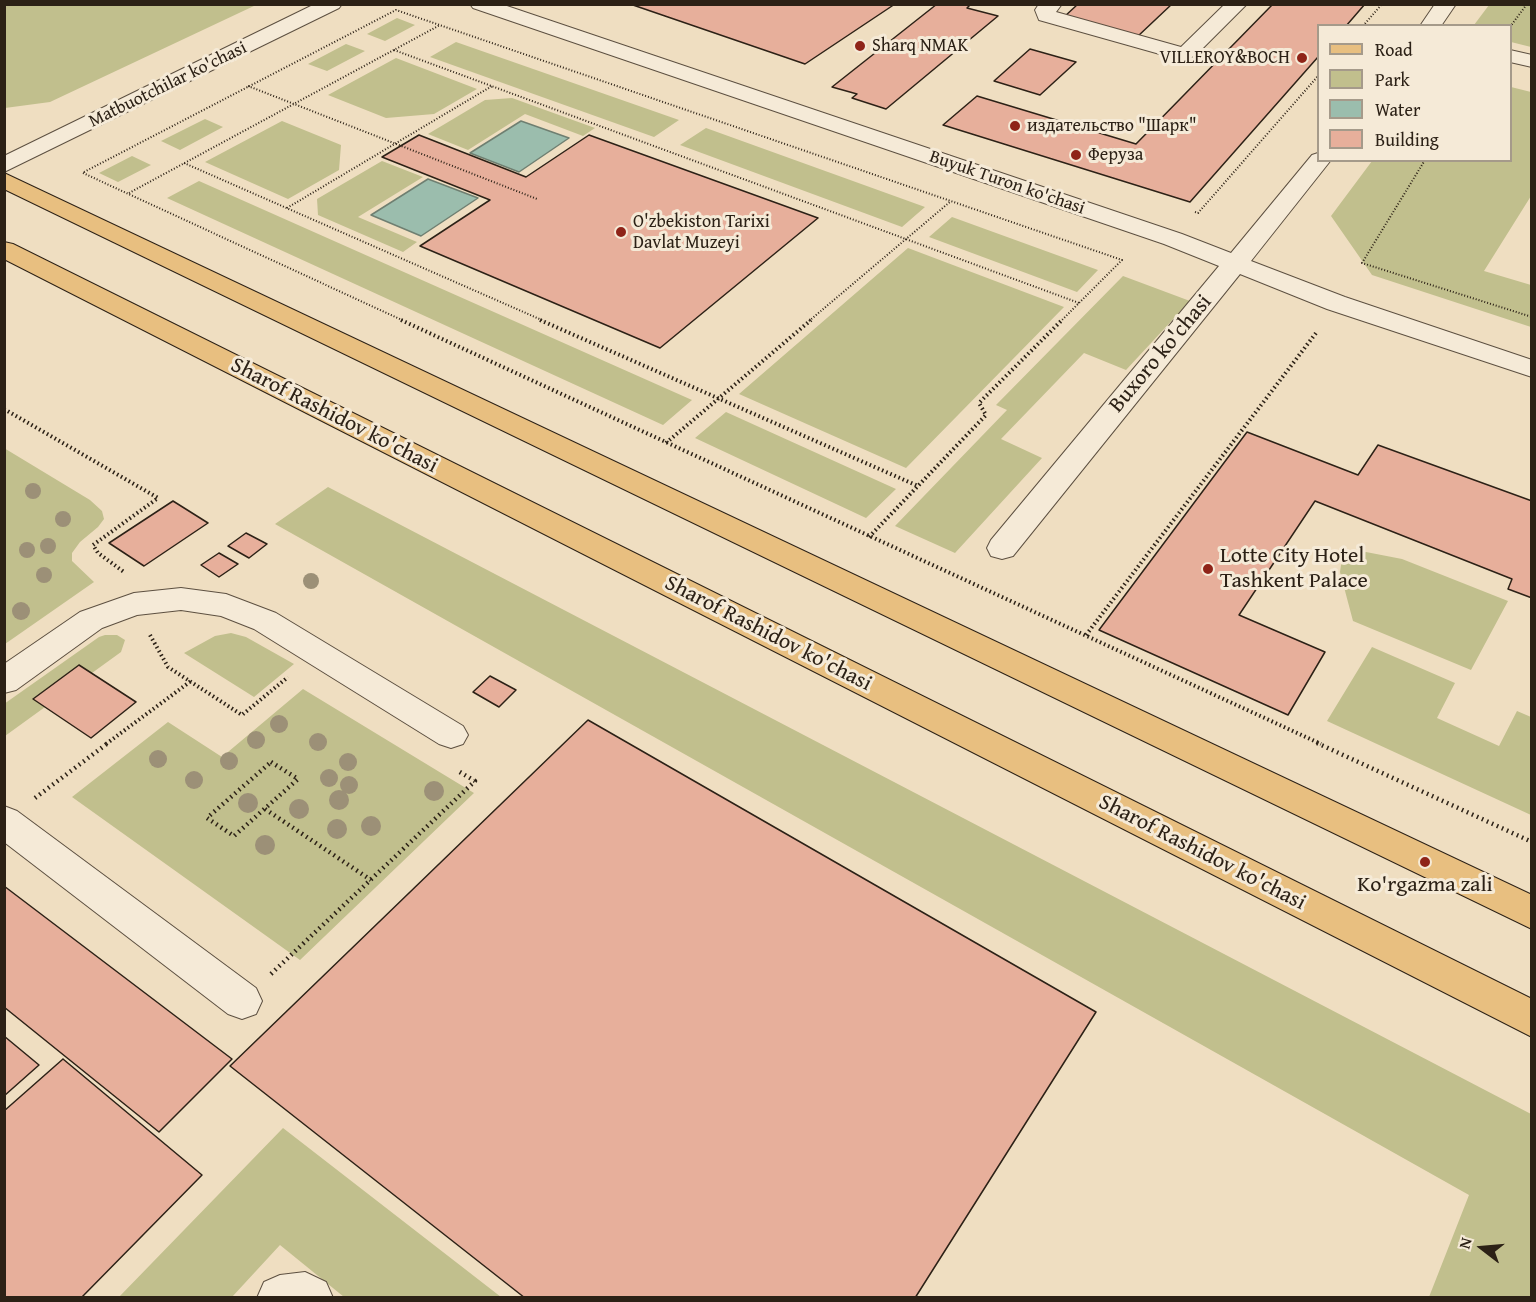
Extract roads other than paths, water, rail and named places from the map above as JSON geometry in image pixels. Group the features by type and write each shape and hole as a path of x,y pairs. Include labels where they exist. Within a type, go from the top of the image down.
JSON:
{"main road":[{"path":"4,180 1532,913"},
{"name":"Sharof Rashidov ko'chasi","path":"4,249 1532,1019"}],"street":[{"name":"Matbuotchilar ko'chasi","path":"4,165 332,4"},
{"name":"Buyuk Turon ko'chasi","path":"480,4 1173,238 1336,303 1532,369"},
{"path":"1052,4 1045,10 1046,16 1180,54 1188,52 1236,5"},
{"path":"1431,24 1446,4"},
{"path":"1512,56 1532,61"},
{"name":"Buxoro ko'chasi","path":"1002,548 1318,162"},
{"path":"4,681 91,621 134,604 182,599 226,605 265,621 451,735"},
{"path":"18,811 242,1001"},
{"path":"280,1298 305,1295 310,1298"}],"water":[{"path":"521,121 569,138 519,172 470,153"},
{"path":"428,179 478,198 421,236 371,215"}],"place":[{"name":"Sharq NMAK","path":"860,46"},
{"name":"VILLEROY&BOCH","path":"1302,58"},
{"name":"издательство \"Шарк\"","path":"1015,126"},
{"name":"Феруза","path":"1076,155"},
{"name":"O'zbekiston Tarixi Davlat Muzeyi","path":"621,232"},
{"name":"Lotte City Hotel Tashkent Palace","path":"1208,569"},
{"name":"Ko'rgazma zali","path":"1425,862"}]}
